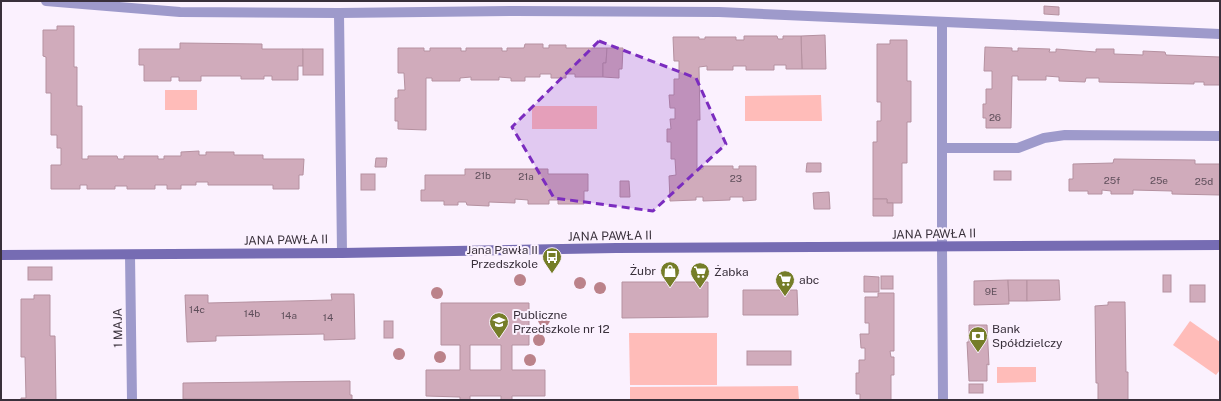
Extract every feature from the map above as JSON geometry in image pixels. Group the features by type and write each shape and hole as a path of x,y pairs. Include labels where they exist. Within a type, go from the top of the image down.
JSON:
{"street":[{"path":"46,1 180,12 339,14 515,11 719,12 942,23 1220,34"},
{"path":"339,14 342,253"},
{"path":"942,23 943,400"},
{"path":"942,148 1018,148 1044,138 1065,135 1220,136"},
{"name":"JANA PAWŁA II","path":"1,255 342,253 616,248 1220,244"},
{"name":"1 MAJA","path":"130,255 132,400"}],"highlighted area":[{"path":"599,41 696,78 726,144 653,211 554,198 512,127"}],"shaded area":[{"path":"165,90 197,90 197,110 165,110"},
{"path":"821,95 822,121 745,121 745,96"},
{"path":"532,106 597,106 597,129 532,129"},
{"path":"1190,321 1220,342 1220,370 1216,375 1173,345"},
{"path":"629,333 717,333 717,385 630,385"},
{"path":"997,367 1036,367 1036,382 997,383"},
{"path":"798,386 799,400 630,400 630,387"}],"building":[{"path":"1044,6 1059,7 1059,15 1044,14"},
{"path":"57,26 74,26 74,67 77,67 77,106 82,106 82,159 88,159 88,156 117,156 118,159 124,159 124,156 158,156 158,159 164,159 164,156 181,156 181,152 199,151 199,155 206,155 206,152 234,152 234,155 263,155 263,159 304,159 303,175 299,175 299,189 273,189 273,185 208,185 208,182 196,182 196,185 181,185 181,189 167,189 167,185 155,185 155,189 127,189 127,186 115,186 115,189 87,189 87,185 80,185 80,189 51,189 51,165 61,165 61,148 57,148 57,135 51,135 51,93 46,93 46,57 43,56 43,30 57,30"},
{"path":"825,35 826,69 802,69 801,36"},
{"path":"744,36 777,36 778,39 783,39 783,36 801,36 802,69 786,69 786,65 774,65 774,70 746,70 746,66 733,66 733,70 707,70 707,66 699,67 700,120 697,120 697,169 703,169 703,166 733,166 733,169 739,169 739,166 756,166 756,200 743,201 743,197 730,197 730,200 703,201 703,197 696,197 696,200 670,201 669,176 676,175 675,159 671,159 671,142 667,142 667,129 671,129 670,119 675,119 675,108 670,108 669,95 674,95 674,79 679,79 679,61 674,61 673,37 699,37 699,39 705,39 705,37 736,37 736,40 744,40"},
{"path":"890,40 907,40 907,81 911,81 911,122 907,122 907,163 902,163 902,203 887,203 887,199 873,199 873,142 877,142 877,121 881,121 881,102 877,102 877,44 890,44"},
{"path":"180,43 262,44 262,49 303,49 303,66 298,66 298,80 272,80 272,76 264,76 264,79 241,79 241,76 201,76 201,81 179,81 179,77 171,77 171,81 144,81 144,65 139,65 139,49 180,49"},
{"path":"525,44 543,44 543,48 549,48 549,45 566,45 566,48 607,48 606,63 603,63 603,77 575,77 575,74 566,74 566,78 551,78 551,74 540,74 540,77 525,77 525,81 511,81 511,78 499,77 499,80 471,80 471,77 460,78 460,81 432,81 432,78 426,78 426,130 398,129 398,121 395,121 395,98 398,98 398,90 405,90 404,73 398,73 398,48 424,48 424,51 430,51 430,48 461,48 461,51 466,51 466,48 502,48 502,51 507,51 507,48 524,48"},
{"path":"985,47 1012,48 1012,51 1018,51 1018,48 1050,49 1049,52 1056,52 1056,49 1096,52 1096,49 1114,49 1114,54 1143,55 1143,51 1165,52 1166,55 1220,57 1220,85 1204,85 1204,82 1194,82 1194,84 1099,82 1099,78 1086,78 1085,82 1059,81 1059,77 1046,76 1046,80 1018,80 1018,76 1012,76 1011,128 986,128 986,118 983,118 983,104 986,104 986,89 992,89 992,71 984,71"},
{"path":"607,48 623,48 622,69 619,69 619,78 603,77 603,63 606,63"},
{"path":"303,49 323,49 323,75 303,75"},
{"path":"376,158 387,158 386,167 375,167"},
{"path":"1114,159 1195,160 1195,164 1220,164 1220,195 1172,194 1172,191 1133,190 1133,194 1111,194 1111,191 1102,190 1102,194 1088,194 1088,191 1069,191 1069,179 1073,179 1073,164 1113,163"},
{"path":"807,163 821,163 821,172 806,172"},
{"path":"465,169 548,169 548,174 588,174 588,191 584,191 584,204 558,204 558,200 549,200 549,204 528,204 528,200 515,199 515,203 489,202 489,206 467,205 466,202 458,202 458,205 444,205 444,201 421,201 421,190 425,190 425,175 465,175"},
{"path":"994,171 1011,171 1011,180 994,180"},
{"path":"361,174 375,174 375,190 361,190"},
{"path":"620,181 629,181 630,197 620,197"},
{"path":"829,192 830,209 814,209 813,193"},
{"path":"873,199 887,199 887,203 893,203 893,216 873,216"},
{"path":"28,267 52,267 52,280 28,280"},
{"path":"1163,275 1171,275 1171,292 1163,292"},
{"path":"864,276 879,277 879,292 864,292"},
{"path":"881,276 893,276 893,289 881,289"},
{"path":"1008,280 1009,304 974,305 974,281"},
{"path":"1008,280 1027,280 1027,301 1009,301"},
{"path":"1027,280 1059,280 1060,300 1027,301"},
{"path":"622,282 708,282 708,317 622,318"},
{"path":"1190,285 1205,285 1205,302 1190,302"},
{"path":"743,290 797,290 798,315 743,315"},
{"path":"878,293 894,293 894,351 890,351 891,357 894,357 894,375 891,375 891,400 860,400 860,394 856,394 856,373 859,373 859,360 865,360 865,348 861,348 860,334 869,334 869,323 865,323 865,297 878,297"},
{"path":"331,294 354,294 355,339 324,340 324,334 216,336 216,341 187,342 185,295 208,295 208,303 332,300"},
{"path":"34,295 50,295 50,336 55,336 56,400 21,400 21,398 26,398 25,357 21,357 21,299 34,299"},
{"path":"1108,302 1125,302 1128,400 1098,400 1098,383 1096,383 1095,306 1108,305"},
{"path":"441,303 529,303 529,345 512,345 512,370 545,370 545,396 512,396 512,400 501,400 501,396 470,396 470,400 460,400 460,397 426,396 426,370 460,370 460,345 441,345","holes":["470,345 501,345 501,370 470,370"]},
{"path":"384,321 393,321 393,338 384,338"},
{"name":"Bank Spółdzielczy","path":"969,325 987,325 989,365 987,364 987,381 969,381 967,342 969,342"},
{"path":"747,351 791,351 791,365 747,365"},
{"path":"350,381 350,395 352,395 352,400 183,399 183,383"},
{"path":"969,384 983,384 983,393 969,393"}],"place":[{"name":"Jana Pawła II Przedszkole","path":"552,274"},
{"name":"Żubr","path":"670,288"},
{"name":"Żabka","path":"700,289"},
{"name":"abc","path":"785,297"},
{"name":"Publiczne Przedszkole nr 12","path":"499,339"},
{"name":"Bank Spółdzielczy","path":"978,353"}]}
